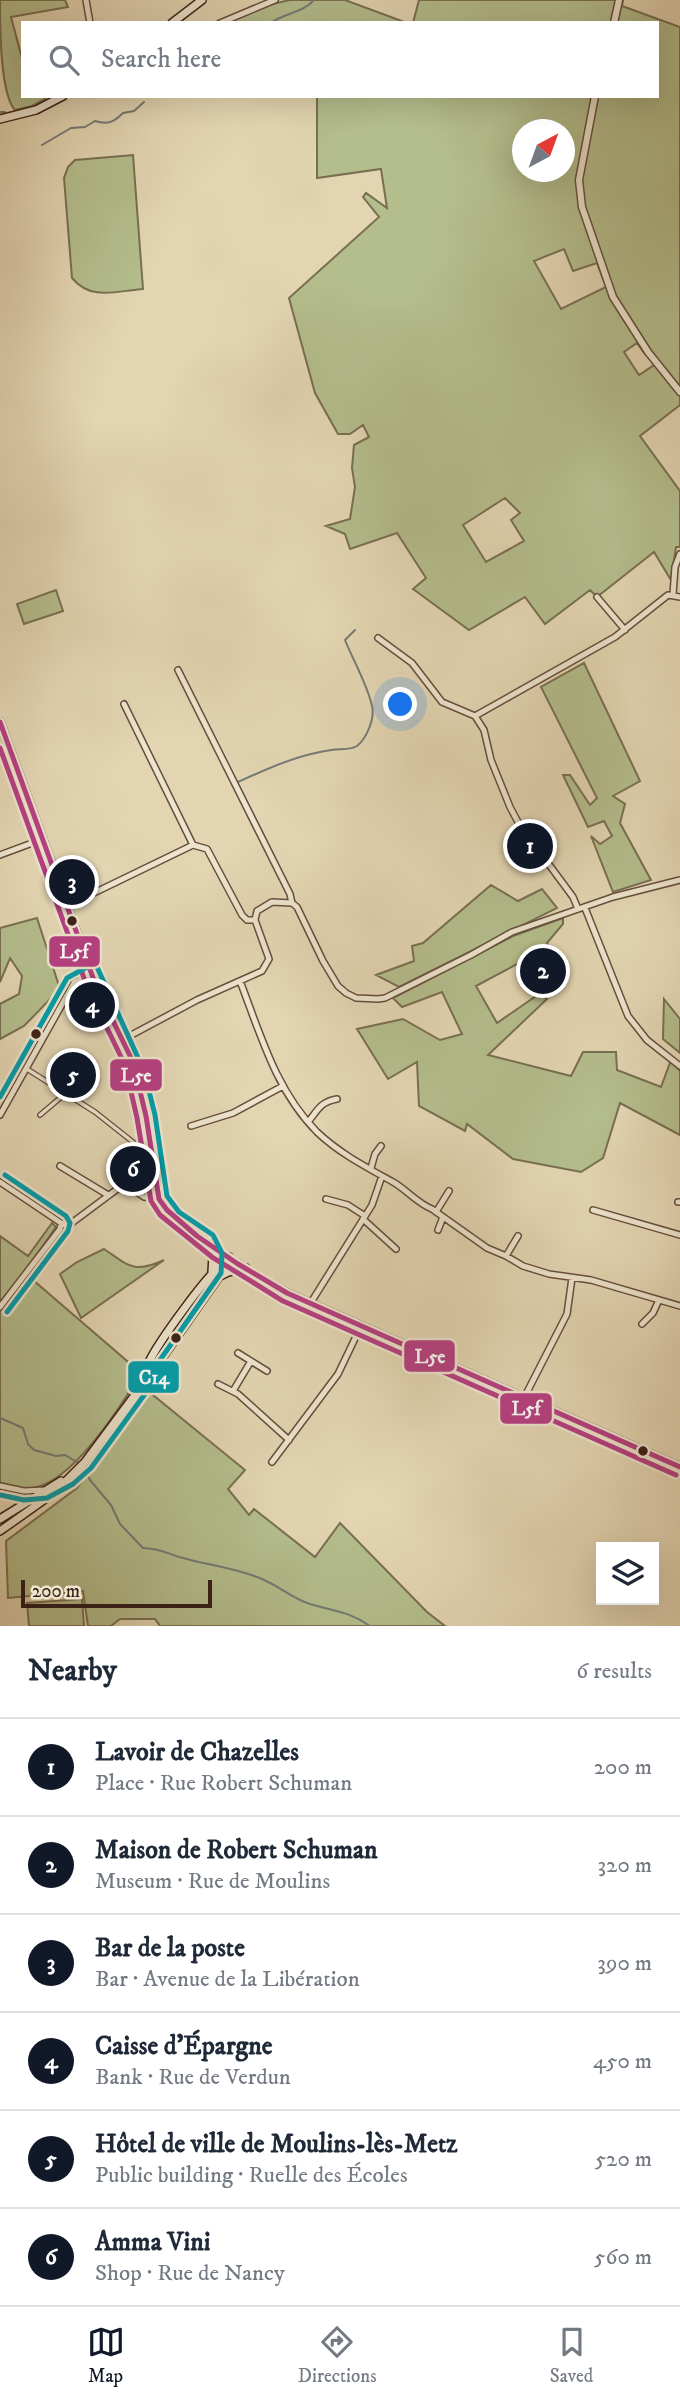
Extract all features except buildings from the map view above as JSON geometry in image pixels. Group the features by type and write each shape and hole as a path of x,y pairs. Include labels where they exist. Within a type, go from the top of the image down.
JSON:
{"main road":[{"path":"175,21 202,0"},
{"path":"0,119 36,110 59,98"},
{"path":"0,722 92,974 136,1074 159,1199 173,1218 206,1241 227,1260 310,1304 680,1467"},
{"path":"206,1241 213,1255 215,1275"},
{"path":"0,1531 55,1492 99,1446 143,1382 153,1355 227,1260"},
{"path":"215,1275 246,1268"},
{"path":"0,1519 44,1490 68,1478"}],"street":[{"path":"86,0 90,21"},
{"path":"225,21 275,0"},
{"path":"614,21 619,0"},
{"path":"595,98 579,180 582,207 613,297 648,352 680,391"},
{"path":"475,716 625,630 663,598 677,596 675,566 680,554"},
{"path":"597,597 625,630"},
{"path":"378,638 412,663 442,702 475,716 484,730 491,760 519,824 573,897 578,909"},
{"path":"178,670 290,894 292,903"},
{"path":"124,704 193,845"},
{"path":"0,855 43,839"},
{"path":"67,906 193,845 207,849 242,915 247,920 256,920"},
{"path":"121,1041 197,1000 262,971 268,963 269,955 256,920 257,911 263,906 280,901 292,903 297,907 320,956 338,986 346,993 365,999 378,999 391,995 512,932 613,897 680,880"},
{"path":"585,908 628,1016 647,1040 680,1066"},
{"path":"1,1113 74,983 92,974"},
{"path":"240,981 283,1086 308,1122 345,1155 398,1185 487,1248 506,1255 523,1266 591,1280 680,1306"},
{"path":"26,1069 95,1112 138,1146 151,1146"},
{"path":"191,1126 233,1112 283,1086"},
{"path":"40,1115 65,1093"},
{"path":"308,1122 317,1107 337,1099"},
{"path":"371,1168 375,1154 381,1146"},
{"path":"60,1166 108,1195"},
{"path":"310,1304 364,1218 382,1176"},
{"path":"0,1182 61,1223 69,1225 119,1186 128,1185 144,1197 159,1199"},
{"path":"436,1212 449,1191"},
{"path":"326,1199 348,1205 396,1249"},
{"path":"593,1210 680,1235"},
{"path":"438,1230 443,1217"},
{"path":"0,1307 60,1229 61,1223"},
{"path":"506,1255 519,1236"},
{"path":"524,1398 567,1314 572,1278"},
{"path":"642,1324 659,1300"},
{"path":"272,1462 338,1374 361,1326"},
{"path":"238,1353 267,1371"},
{"path":"233,1391 251,1361"},
{"path":"218,1384 233,1391 289,1440"},
{"path":"0,1486 23,1491 44,1490"}],"green space":[{"path":"0,0 65,0 68,7 11,17 21,54 21,98 45,99 15,110 6,90"},
{"path":"290,0 345,0 402,21 230,21 272,4"},
{"path":"419,0 623,0 622,6 680,27 680,405 640,436 680,491 680,547 676,547 671,580 654,552 597,597 590,590 545,624 525,597 469,630 413,589 426,578 397,533 350,549 345,534 326,526 350,519 355,487 352,468 354,445 369,437 363,425 350,434 338,434 315,393 289,298 379,217 363,197 366,193 387,208 381,169 317,178 317,98 659,98 659,21 414,21","holes":["564,249 573,271 597,263 606,287 561,309 534,261","637,343 645,354 648,353 657,363 639,375 624,352","505,498 520,513 511,520 524,541 486,562 463,525"]},
{"path":"133,155 143,289 105,293 87,290 72,278 64,178 68,167 75,160"},
{"path":"56,590 63,611 24,624 17,604"},
{"path":"584,663 640,781 613,796 625,804 620,823 651,880 613,892 591,836 600,844 612,836 604,821 588,827 563,775 570,775 590,805 597,798 541,687"},
{"path":"491,885 518,901 542,889 557,908 399,987 376,975 414,961 412,946 423,943"},
{"path":"37,918 60,989 24,1026 0,1039 0,1004 19,994 22,976 10,958 0,982 0,928"},
{"path":"563,918 563,924 547,943 549,947 476,986 497,1023 539,994 547,999 488,1055 571,1076 583,1052 616,1052 617,1070 661,1087 671,1060 680,1071 680,1135 620,1103 603,1158 581,1172 513,1159 467,1124 465,1131 419,1106 417,1062 388,1079 357,1029 403,1019 440,1040 462,1034 442,992 402,1007 393,998 513,936"},
{"path":"664,999 680,1019 680,1053 663,1039"},
{"path":"52,1223 56,1227 33,1260 42,1266 33,1280 141,1373 108,1423 79,1458 47,1483 24,1488 0,1483 0,1236 28,1256"},
{"path":"104,1249 132,1266 145,1267 164,1260 81,1318 60,1274"},
{"path":"149,1388 153,1395 245,1470 228,1489 249,1515 254,1509 315,1557 340,1523 427,1612 445,1626 160,1626 155,1619 120,1619 111,1626 88,1626 83,1591 8,1598 6,1541 77,1488"},
{"path":"82,1599 84,1626 29,1626 27,1603"}],"waterway":[{"path":"275,21 304,8 314,0"},
{"path":"42,145 71,128 85,127 95,121 110,122 123,113 134,111 144,102"},
{"path":"0,112 5,112"},
{"path":"238,782 295,759 319,752 350,748 361,742 369,728 373,711 367,690 345,640 355,630"},
{"path":"0,1418 23,1428 28,1444 34,1450 56,1456 65,1455 80,1464"},
{"path":"84,1468 90,1480 111,1505 120,1524 143,1548 252,1575 304,1602 348,1614 370,1626"}],"transit line":[{"name":"L5e","path":"0,722 96,986 133,1062 146,1116 159,1199 167,1210 197,1236 287,1293 680,1467"},
{"name":"L5f","path":"0,748 88,989 125,1065 151,1201 160,1215 212,1257 283,1301 676,1475"},
{"name":"C14","path":"0,1097 67,978 89,966 97,967 144,1071 155,1115 167,1196 179,1212 213,1235 222,1253 221,1273 160,1360 150,1387 91,1468 73,1484 47,1498 24,1500 0,1495"},
{"name":"C14","path":"5,1175 66,1216 70,1223 68,1231 7,1312"}],"place":[{"name":"Lavoir de Chazelles","path":"530,846"},
{"name":"Bar de la poste","path":"72,882"},
{"name":"Maison de Robert Schuman","path":"543,971"},
{"name":"Caisse d'Épargne","path":"92,1005"},
{"name":"Hôtel de ville de Moulins-lès-Metz","path":"73,1075"},
{"name":"Amma Vini","path":"133,1169"}]}
